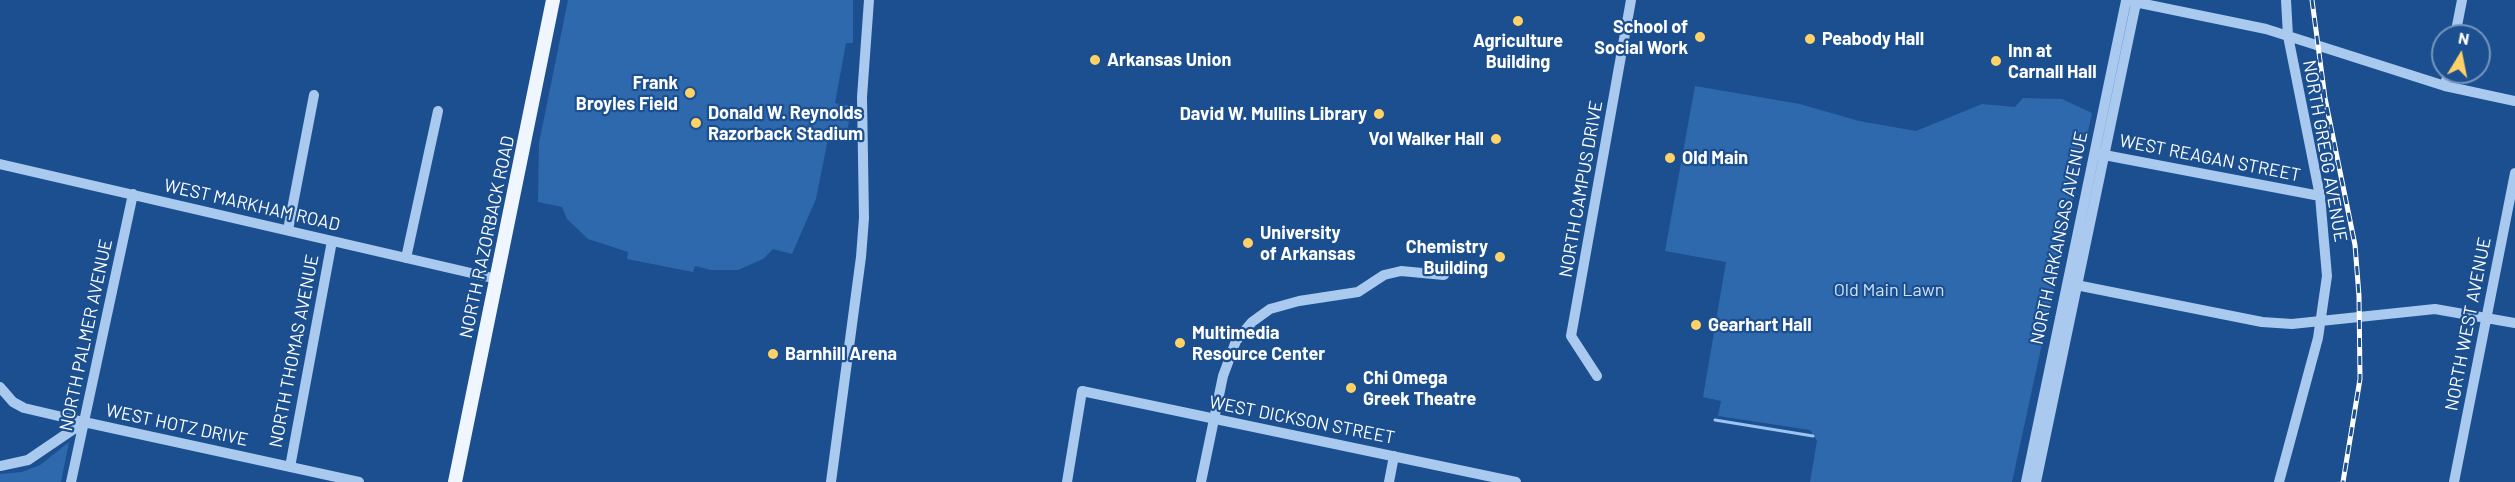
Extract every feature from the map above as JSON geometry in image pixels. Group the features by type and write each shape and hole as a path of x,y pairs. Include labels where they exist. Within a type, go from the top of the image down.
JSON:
{"main road":[{"name":"NORTH RAZORBACK ROAD","path":"455,482 553,0"}],"street":[{"path":"831,482 861,257 864,218 862,98 869,0"},
{"name":"NORTH CAMPUS DRIVE","path":"1597,376 1571,336 1631,0"},
{"name":"NORTH GREGG AVENUE","path":"2279,482 2309,374 2321,320 2327,276 2320,196 2288,36 2286,0"},
{"path":"2457,24 2462,0"},
{"path":"2128,1 2288,36 2445,86 2515,101"},
{"name":"NORTH ARKANSAS AVENUE","path":"2026,482 2072,284 2128,1"},
{"path":"288,230 314,95"},
{"path":"406,258 438,111"},
{"name":"WEST REAGAN STREET","path":"2099,154 2320,196"},
{"name":"WEST MARKHAM ROAD","path":"0,164 497,279"},
{"name":"NORTH WEST AVENUE","path":"2454,482 2515,173"},
{"name":"NORTH PALMER AVENUE","path":"72,482 133,194"},
{"name":"NORTH THOMAS AVENUE","path":"290,467 332,241"},
{"path":"1201,482 1223,376 1236,341 1252,322 1270,309 1299,301 1358,292 1384,274 1401,271 1444,275"},
{"path":"2072,284 2262,322 2292,324 2435,309 2515,323"},
{"name":"NORTH ARKANSAS AVENUE","path":"2036,482 2072,284"},
{"path":"0,387 14,402 24,408 84,422"},
{"name":"WEST DICKSON STREET","path":"1067,482 1082,391 1516,482"},
{"name":"WEST HOTZ DRIVE","path":"0,466 28,460 84,422 359,482"},
{"path":"1389,482 1395,456"}],"green space":[{"name":"Donald W. Reynolds Razorback Stadium","path":"568,0 853,0 853,43 846,43 835,103 852,106 845,142 828,139 816,199 792,254 773,249 763,259 738,270 711,270 695,266 693,272 627,259 628,252 588,239 567,219 562,207 538,202 539,143"},
{"name":"Old Main Lawn","path":"1695,86 1800,104 1859,121 1916,131 1982,104 2015,107 2023,98 2062,99 2092,113 2012,482 1810,482 1817,441 1810,430 1718,416 1721,401 1703,397 1726,262 1665,251"},
{"path":"69,442 61,482 0,482 0,474 22,472 40,465"}],"waterway":[{"path":"1715,420 1813,436"}],"railway":[{"path":"2312,0 2325,98 2355,245 2359,296 2360,379 2343,482"}],"place":[{"name":"Agriculture Building","path":"1518,21"},
{"name":"School of Social Work","path":"1700,37"},
{"name":"Peabody Hall","path":"1810,39"},
{"name":"Arkansas Union","path":"1095,60"},
{"name":"Inn at Carnall Hall","path":"1996,61"},
{"name":"Frank Broyles Field","path":"690,93"},
{"name":"David W. Mullins Library","path":"1379,114"},
{"name":"Donald W. Reynolds Razorback Stadium","path":"696,123"},
{"name":"Vol Walker Hall","path":"1496,139"},
{"name":"Old Main","path":"1670,158"},
{"name":"University of Arkansas","path":"1248,243"},
{"name":"Chemistry Building","path":"1500,257"},
{"name":"Gearhart Hall","path":"1696,325"},
{"name":"Multimedia Resource Center","path":"1180,343"},
{"name":"Barnhill Arena","path":"773,354"},
{"name":"Chi Omega Greek Theatre","path":"1351,388"}]}
